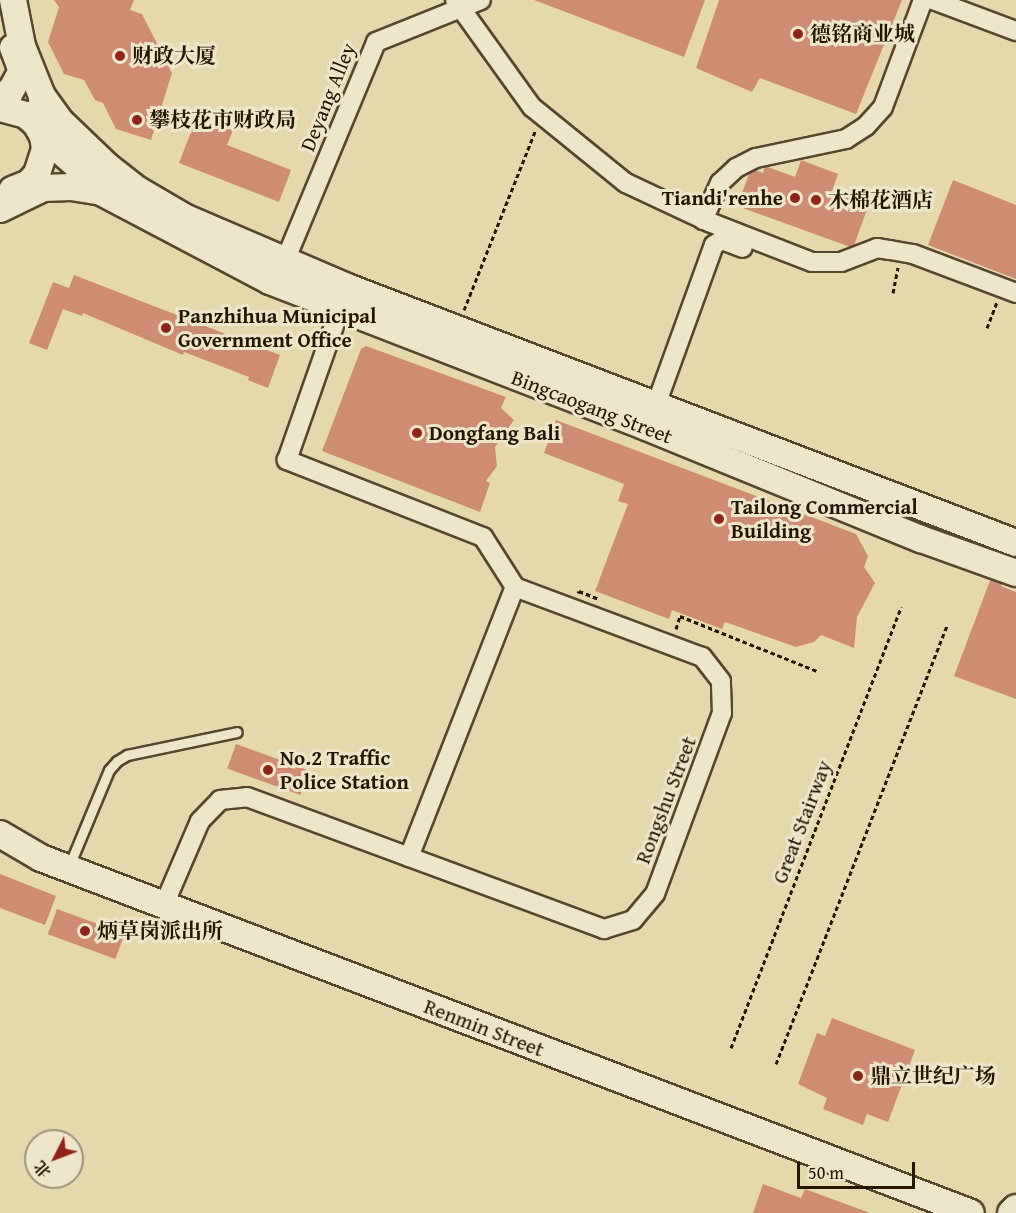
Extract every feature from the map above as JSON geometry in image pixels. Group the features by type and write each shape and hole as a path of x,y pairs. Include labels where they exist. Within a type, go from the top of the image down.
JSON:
{"street":[{"path":"0,95 9,94 22,71 11,40 12,0"},
{"path":"12,0 22,46 42,96 61,122 107,166 178,223"},
{"name":"Deyang Alley","path":"285,261 376,42 457,4 481,0"},
{"path":"703,220 720,183 736,168 756,158 846,139 866,126 883,107 923,0"},
{"path":"933,0 1016,31"},
{"path":"457,4 541,117 626,183 703,220 812,262 841,262 877,248 914,254 1009,290"},
{"path":"11,194 38,174 43,163 45,149 42,96"},
{"path":"0,108 26,115 61,154 100,180 178,223"},
{"path":"11,194 71,187 101,192 178,223"},
{"name":"Bingcaogang Street","path":"178,223 285,261 343,298 651,416 1016,543"},
{"name":"Bingcaogang Street","path":"178,223 270,281 456,328 888,526 1016,573"},
{"path":"651,416 714,245 722,240 802,270 812,262"},
{"path":"343,298 287,460 483,537 515,587 409,857"},
{"name":"Rongshu Street","path":"164,905 200,821 220,800 248,797 604,929 633,920 654,894 722,713 721,681 702,657 515,587"},
{"name":"Renmin Street","path":"0,834 41,858 971,1213"},
{"path":"1011,1213 1016,1208"}],"lane":[{"path":"68,868 109,770 117,761 127,755 237,732"}],"path":[{"path":"456,328 541,117"},
{"path":"987,328 1009,290"},
{"path":"571,608 579,591 600,599"},
{"name":"Great Stairway","path":"731,1048 901,607"},
{"path":"675,630 680,616 819,672"},
{"path":"776,1064 947,624"}],"building":[{"path":"54,0 134,0 130,10 142,14 172,73 151,140 116,129 103,103 95,100 84,80 64,74 48,42 59,7"},
{"path":"534,0 705,0 684,57"},
{"name":"德铭商业城","path":"719,0 902,0 856,114 760,78 752,92 696,68"},
{"path":"201,106 237,120 227,145 291,170 279,202 179,163"},
{"name":"Tiandi'renhe","path":"801,160 838,174 832,191 869,204 853,248 737,206 751,169 763,173 765,166 795,177"},
{"path":"953,180 1016,205 1016,279 928,245"},
{"name":"Panzhihua Municipal Government Office","path":"74,275 280,355 268,388 248,380 249,377 184,352 183,355 83,313 82,316 63,309 47,350 29,343 53,282 69,288"},
{"name":"Dongfang Bali","path":"366,346 506,397 501,408 514,420 495,447 497,466 486,481 490,483 480,512 322,451 361,349"},
{"name":"Tailong Commercial Building","path":"556,420 856,534 868,556 864,567 875,583 857,617 854,648 821,635 814,642 796,647 725,622 722,629 672,610 669,619 595,591 628,504 618,501 624,484 544,453"},
{"path":"991,578 1003,582 1001,586 1016,592 1016,699 954,676"},
{"name":"No.2 Traffic Police Station","path":"236,744 309,771 300,795 227,768"},
{"path":"0,874 56,896 45,925 0,908"},
{"path":"57,909 125,934 115,959 48,934"},
{"name":"鼎立世纪广场","path":"832,1018 915,1050 888,1122 867,1114 863,1125 823,1109 827,1098 798,1084 817,1033 825,1036"},
{"path":"763,1184 801,1198 805,1189 870,1213 753,1213"}],"place":[{"name":"德铭商业城","path":"798,34"},
{"name":"财政大厦","path":"120,56"},
{"name":"攀枝花市财政局","path":"137,120"},
{"name":"Tiandi'renhe","path":"795,198"},
{"name":"木棉花酒店","path":"816,200"},
{"name":"Panzhihua Municipal Government Office","path":"166,328"},
{"name":"Dongfang Bali","path":"417,433"},
{"name":"Tailong Commercial Building","path":"719,519"},
{"name":"No.2 Traffic Police Station","path":"268,770"},
{"name":"炳草岗派出所","path":"85,931"},
{"name":"鼎立世纪广场","path":"858,1076"}]}
